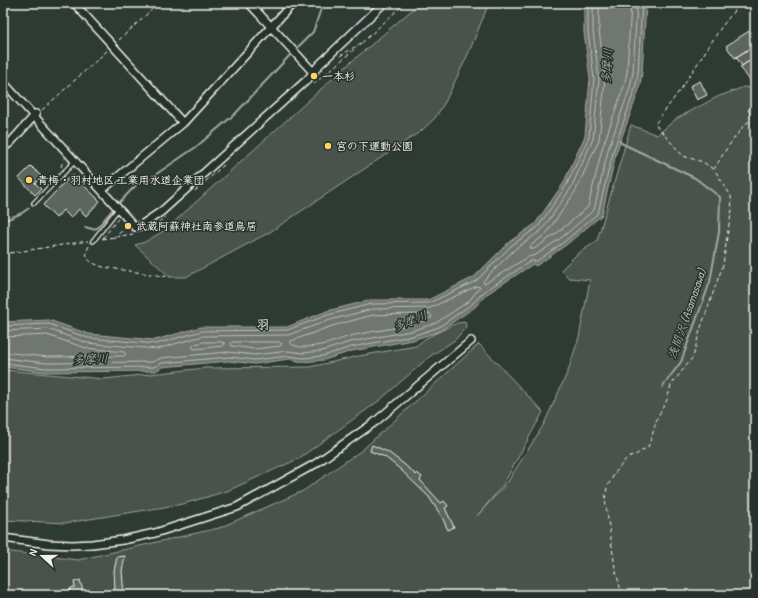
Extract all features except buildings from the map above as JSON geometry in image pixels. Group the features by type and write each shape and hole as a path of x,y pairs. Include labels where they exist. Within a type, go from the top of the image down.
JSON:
{"street":[{"path":"74,3 114,45 183,123"},
{"path":"249,3 313,72"},
{"path":"102,190 183,123 272,28 293,3"},
{"path":"3,82 36,116 135,227 140,226 162,211 308,79 313,72 384,3"},
{"path":"3,148 10,143 36,116"},
{"path":"3,538 49,544 92,544 123,540 155,533 237,508 315,464 375,422 470,341"}],"lane":[{"path":"34,203 75,161"},
{"path":"93,241 117,207"}],"path":[{"path":"36,116 159,3"},
{"path":"340,56 365,40 405,3"},
{"path":"622,595 615,568 605,500 607,488 615,473 626,460 648,447 657,418 667,400 671,385 693,357 700,330 723,265 732,210 731,196 714,169 703,162 684,156 655,124 684,86 720,29 740,3"},
{"path":"714,169 727,148 745,124 755,118"},
{"path":"64,156 61,168 64,172"},
{"path":"102,239 119,218"},
{"path":"112,238 127,227"},
{"path":"3,254 138,233"},
{"path":"93,241 86,254 88,260 93,264 103,267 170,277"},
{"path":"751,595 755,593"}],"shaded area":[{"name":"宮の下運動公園","path":"420,3 489,3 469,52 445,102 435,118 421,131 270,232 186,277 170,277 135,245 145,242 165,230 351,62"},
{"path":"744,87 755,89 755,595 3,595 3,551 78,560 219,528 303,491 362,450 479,344 543,412 503,485 477,516 507,483 544,424 568,371 579,337 590,280 569,278 561,270 576,255 597,241 631,125 657,135 676,119 717,97"},
{"path":"465,322 466,327 455,340 429,357 380,400 298,459 227,491 183,504 65,523 3,520 3,370 104,379 205,368 310,367 359,356 416,346 426,338 457,323"}],"water":[{"name":"多摩川","path":"584,3 646,3 642,73 639,90 616,153 602,215 566,245 536,266 533,264 487,294 475,307 440,331 413,340 352,351 324,360 302,362 289,359 255,364 229,361 162,367 156,371 45,372 3,367 3,322 49,320 89,334 155,340 201,327 287,327 327,311 371,300 428,300 474,277 509,242 535,224 563,184 585,136 590,79 584,32"}],"waterway":[{"path":"295,50 313,32 323,3"},
{"path":"117,205 139,182 149,179 196,147 236,113 292,53"},
{"name":"浅間沢 (Asamasawa)","path":"620,141 621,143 695,178 720,197 719,232 710,282 681,362 662,387"},
{"path":"3,221 22,213 29,208"},
{"path":"85,227 92,229 97,228 114,208"}],"place":[{"name":"一本杉","path":"314,76"},
{"name":"宮の下運動公園","path":"328,146"},
{"name":"青梅・羽村地区 工業用水道企業団","path":"29,180"},
{"name":"武蔵阿蘇神社南参道鳥居","path":"128,226"}],"district":[{"name":"羽","path":"263,324"}]}
